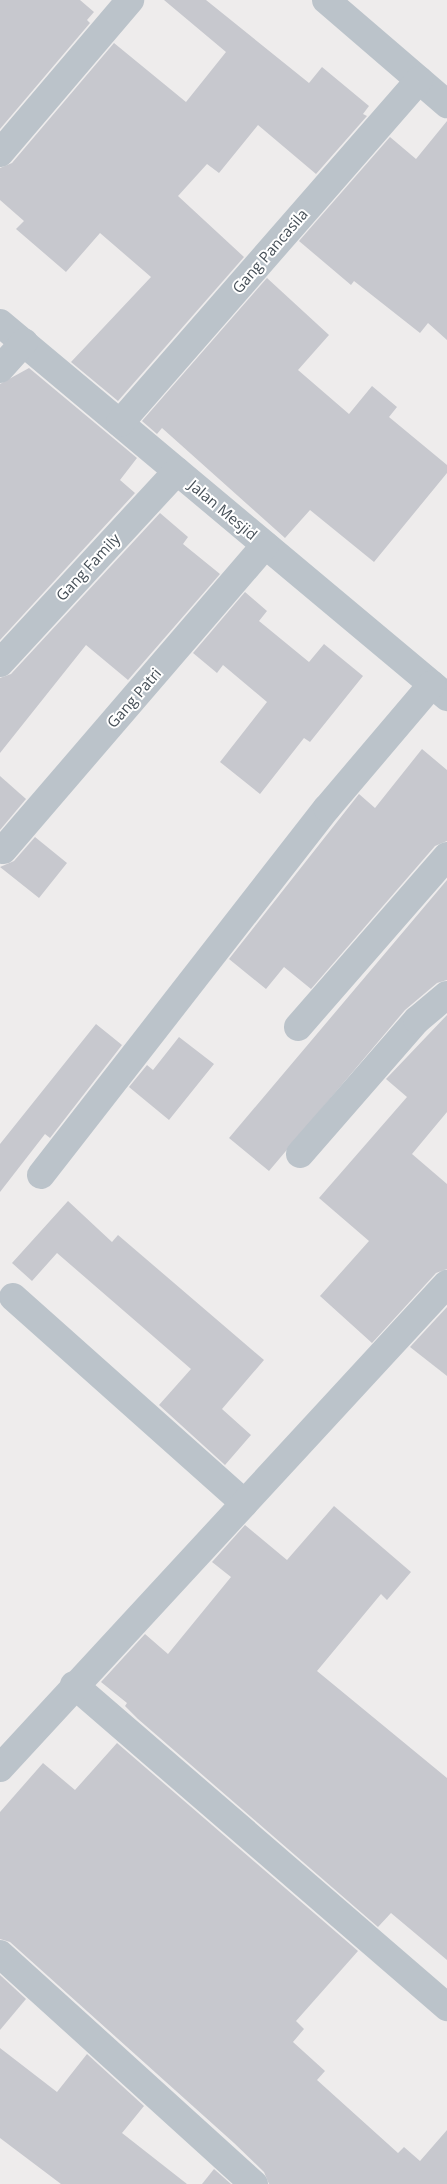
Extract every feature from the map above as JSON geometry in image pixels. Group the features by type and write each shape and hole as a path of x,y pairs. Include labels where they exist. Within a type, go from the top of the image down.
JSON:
{"street":[{"path":"0,152 130,0"},
{"path":"326,0 447,104"},
{"name":"Gang Pancasila","path":"120,423 419,80"},
{"name":"Jalan Mesjid","path":"0,323 440,690"},
{"path":"0,370 24,342"},
{"name":"Gang Family","path":"0,663 176,471"},
{"name":"Gang Patri","path":"3,850 265,545"},
{"path":"41,1176 327,808 440,690"},
{"path":"298,1027 447,856"},
{"path":"300,1154 417,1020 447,995"},
{"path":"0,1768 74,1685 447,1284"},
{"path":"13,1297 244,1503"},
{"path":"74,1685 447,2007"},
{"path":"0,1954 254,2184"}],"building":[{"path":"0,0 80,0 94,12 87,20 90,23 0,129"},
{"path":"164,0 206,0 309,83 322,67 369,106 363,114 367,116 316,174 258,125 219,173 207,164 178,196 244,257 118,401 71,362 151,277 100,233 66,272 16,229 24,221 0,200 0,168 12,163 114,43 186,102 226,52"},
{"path":"447,121 447,340 428,323 420,333 354,281 351,285 299,241 390,137 416,159"},
{"path":"267,278 329,335 298,370 349,414 372,386 397,407 389,417 447,465 447,473 374,562 310,510 285,538 162,428 157,434 142,421"},
{"path":"29,368 137,458 120,480 135,493 0,640 0,384"},
{"path":"160,513 188,537 183,544 220,574 128,680 86,645 0,753 0,678 11,674"},
{"path":"245,592 267,611 259,621 309,662 324,644 363,676 310,742 304,738 260,794 220,762 267,702 223,665 217,673 193,653"},
{"path":"422,749 447,770 447,841 435,846 311,989 284,967 266,989 229,959 359,794 375,808"},
{"path":"0,776 26,799 0,830"},
{"path":"35,837 67,863 39,898 0,867 14,861"},
{"path":"447,880 447,980 437,983 405,1010 269,1171 229,1138"},
{"path":"447,1015 447,1112 412,1154 447,1184 447,1269 436,1273 372,1343 320,1296 369,1241 319,1198 407,1097 386,1079"},
{"path":"96,1024 122,1045 50,1138 45,1134 0,1192 0,1144"},
{"path":"179,1037 214,1064 169,1120 129,1087 147,1065 153,1070"},
{"path":"68,1201 112,1242 118,1235 264,1360 222,1409 251,1435 225,1465 159,1405 191,1369 57,1253 32,1281 12,1263"},
{"path":"447,1307 447,1376 410,1347"},
{"path":"334,1506 411,1572 387,1600 381,1594 317,1671 447,1778 447,1960 391,1913 378,1927 138,1719 125,1706 127,1703 101,1682 145,1634 168,1654 231,1577 212,1562 245,1525 287,1560"},
{"path":"117,1743 358,1951 296,2021 304,2029 293,2042 325,2071 317,2080 398,2153 404,2147 420,2161 447,2130 447,2184 269,2184 264,2172 234,2143 10,1942 0,1939 0,1812 43,1763 75,1790"},
{"path":"0,1975 26,1999 0,2030"},
{"path":"0,2048 57,2092 87,2054 144,2106 122,2133 187,2184 61,2184 0,2138"},
{"path":"214,2169 231,2184 202,2184"}]}
